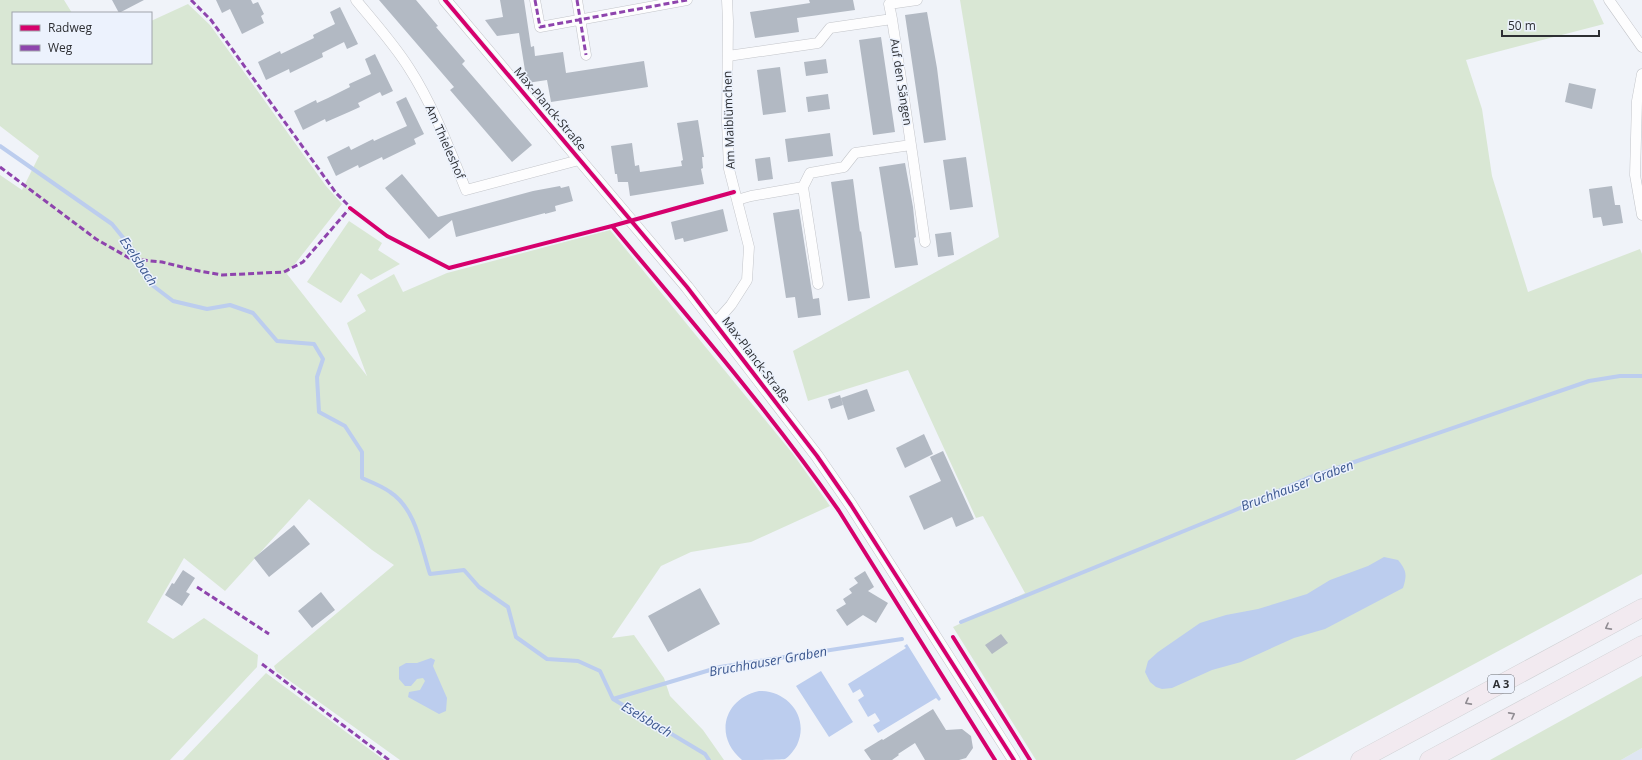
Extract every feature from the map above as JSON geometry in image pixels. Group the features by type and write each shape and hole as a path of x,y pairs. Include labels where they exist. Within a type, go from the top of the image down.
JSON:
{"highway":[{"name":"A 3","path":"1360,760 1642,608"},
{"path":"1429,760 1642,645"}],"street":[{"name":"Am Thieleshof","path":"356,0 408,66 445,140 466,190 579,160"},
{"name":"Max-Planck-Straße","path":"445,0 687,287 816,456 851,505 1014,760"},
{"path":"535,0 540,27 687,0"},
{"path":"577,0 586,55"},
{"name":"Am Maiblümchen","path":"715,323 731,305 747,280 749,247 730,169 727,122 727,0"},
{"name":"Auf den Sängen","path":"917,0 890,4 925,242"},
{"path":"1609,0 1642,48"},
{"path":"728,56 818,42 830,28 892,19"},
{"path":"1642,74 1637,101 1635,175 1642,215"},
{"path":"818,284 803,187 810,173 844,167 855,153 911,144"},
{"path":"737,200 751,196 803,187"}],"shaded area":[{"path":"1642,748 1642,760 1621,760"}],"green space":[{"path":"0,0 64,0 71,12 12,12 12,64 152,64 152,21 188,4 210,25 326,186 342,204 287,274 367,376 347,323 366,311 357,295 394,274 403,292 447,273 610,230 793,454 830,506 751,542 691,552 661,566 612,638 634,635 664,678 670,696 703,730 724,760 400,760 276,671 274,666 394,565 372,550 309,499 225,591 184,558 147,622 173,639 204,618 258,655 257,667 170,760 0,760 0,175 22,190 39,156 0,126"},
{"path":"960,0 1593,0 1604,24 1466,60 1482,109 1492,176 1528,292 1640,249 1642,254 1642,574 1295,760 1036,760 953,627 1025,593 983,516 976,518 908,370 808,401 793,351 999,237"},
{"path":"349,221 382,243 378,250 400,264 371,280 361,273 341,303 307,282"},
{"path":"266,673 384,760 183,760"},
{"path":"1642,676 1642,748 1621,760 1490,760"}],"water":[{"path":"1384,557 1398,560 1405,570 1406,576 1403,588 1325,629 1294,638 1241,662 1212,670 1172,688 1162,689 1156,687 1150,682 1145,672 1148,661 1158,652 1200,623 1226,615 1258,609 1307,594 1330,580 1368,566"},
{"path":"907,644 941,699 939,701 936,698 878,733 873,725 880,721 875,713 868,717 858,700 864,696 860,689 853,693 848,684 906,648 904,646"},
{"path":"431,658 435,660 433,666 447,698 446,711 439,714 408,697 409,692 420,690 425,681 423,678 417,679 411,686 405,686 399,679 399,667 406,663 417,663"},
{"path":"821,671 853,722 829,737 796,686"},
{"path":"759,691 779,695 787,700 798,715 800,735 796,747 785,759 742,760 733,751 728,741 726,720 730,710 737,702 747,695"}],"building":[{"path":"112,0 144,0 121,12 118,12"},
{"path":"216,0 251,0 253,4 258,2 264,14 261,16 264,23 242,34 230,9 222,13"},
{"path":"379,0 416,0 438,26 436,27 465,61 462,64 532,145 512,162 450,90 454,87"},
{"path":"500,0 524,0 531,47 534,46 535,56 563,52 566,73 644,61 648,87 551,102 547,80 527,83 519,33 497,36 485,20 503,17"},
{"path":"809,0 853,0 855,10 797,18 799,32 755,38 750,12 810,3"},
{"path":"340,7 358,44 347,49 344,42 322,53 323,57 290,73 289,69 266,80 258,62 280,51 281,54 314,38 313,35 335,24 330,12"},
{"path":"927,12 937,68 946,140 924,143 905,15"},
{"path":"881,37 895,132 873,135 859,40"},
{"path":"375,54 393,91 382,96 380,92 358,103 360,107 326,122 325,119 303,130 294,111 316,100 317,103 328,98 350,87 349,84 371,74 365,59"},
{"path":"826,59 828,73 806,76 804,62"},
{"path":"780,67 786,112 763,115 757,70"},
{"path":"1569,83 1596,89 1592,109 1565,102"},
{"path":"828,94 830,109 808,112 806,97"},
{"path":"406,97 424,134 414,139 416,144 383,160 382,157 359,168 358,165 336,176 327,157 349,146 351,150 373,139 374,141 407,126 396,102"},
{"path":"698,120 704,157 702,157 703,168 701,169 704,184 630,196 628,182 618,182 617,174 615,174 611,146 632,143 635,166 639,165 640,172 682,166 681,161 683,160 677,123"},
{"path":"830,133 833,156 788,162 785,139"},
{"path":"770,157 773,179 758,181 755,159"},
{"path":"966,157 973,207 950,210 943,160"},
{"path":"905,163 913,207 916,237 914,238 918,265 895,268 879,167"},
{"path":"402,174 438,217 533,191 560,186 561,188 569,186 573,201 555,206 556,211 456,237 452,220 429,239 385,188"},
{"path":"853,179 870,298 848,301 831,182"},
{"path":"1612,186 1615,205 1620,205 1623,223 1603,226 1601,217 1593,218 1589,189"},
{"path":"723,209 728,231 684,242 683,238 675,240 671,222"},
{"path":"799,209 813,299 819,298 821,315 798,318 795,297 786,298 773,213"},
{"path":"951,232 954,255 938,257 935,234"},
{"path":"867,389 875,411 848,420 841,398"},
{"path":"840,395 843,405 831,409 828,399"},
{"path":"924,434 933,454 905,468 896,448"},
{"path":"943,451 974,519 956,527 952,517 924,530 909,496 941,481 930,457"},
{"path":"294,525 310,544 269,577 254,558"},
{"path":"183,570 195,578 186,592 190,594 182,606 165,595 172,583 174,584"},
{"path":"865,571 874,587 868,591 888,603 876,623 863,615 847,626 836,610 846,604 843,599 852,593 849,589 858,583 854,578"},
{"path":"700,588 720,624 668,652 648,616"},
{"path":"321,592 335,610 312,628 298,611"},
{"path":"1001,634 1008,643 992,654 985,645"},
{"path":"933,709 946,730 962,729 971,736 973,748 966,758 959,760 925,760 915,743 898,754 899,755 892,760 871,760 864,750"}],"waterway":[{"name":"Eselsbach","path":"0,146 112,224 138,256 138,261 152,285 173,301 207,309 230,305 253,313 277,341 314,344 323,359 317,377 319,412 345,426 362,452 362,478 387,490 399,499 406,508 412,518 430,574 464,570 479,587 508,607 516,637 547,659 578,661 600,671 613,699 705,754 709,760"},
{"name":"Bruchhauser Graben","path":"961,622 1233,511 1308,478 1589,381 1620,376 1642,376"},
{"name":"Bruchhauser Graben","path":"613,699 720,667 902,639"}],"marked path":[{"path":"191,0 211,20 336,193 352,209"},
{"path":"535,0 540,27 687,0"},
{"path":"577,0 586,55"},
{"path":"0,167 96,239 131,259 162,262 222,275 284,272 303,262 350,208"},
{"path":"197,587 269,634"},
{"path":"262,664 389,760"}],"cycle path":[{"path":"445,0 687,287 817,456 851,505 1014,760"},
{"path":"350,208 387,236 449,268 612,226 734,192"},
{"path":"612,226 757,401 839,511 995,760"},
{"path":"953,637 1030,760"}]}
